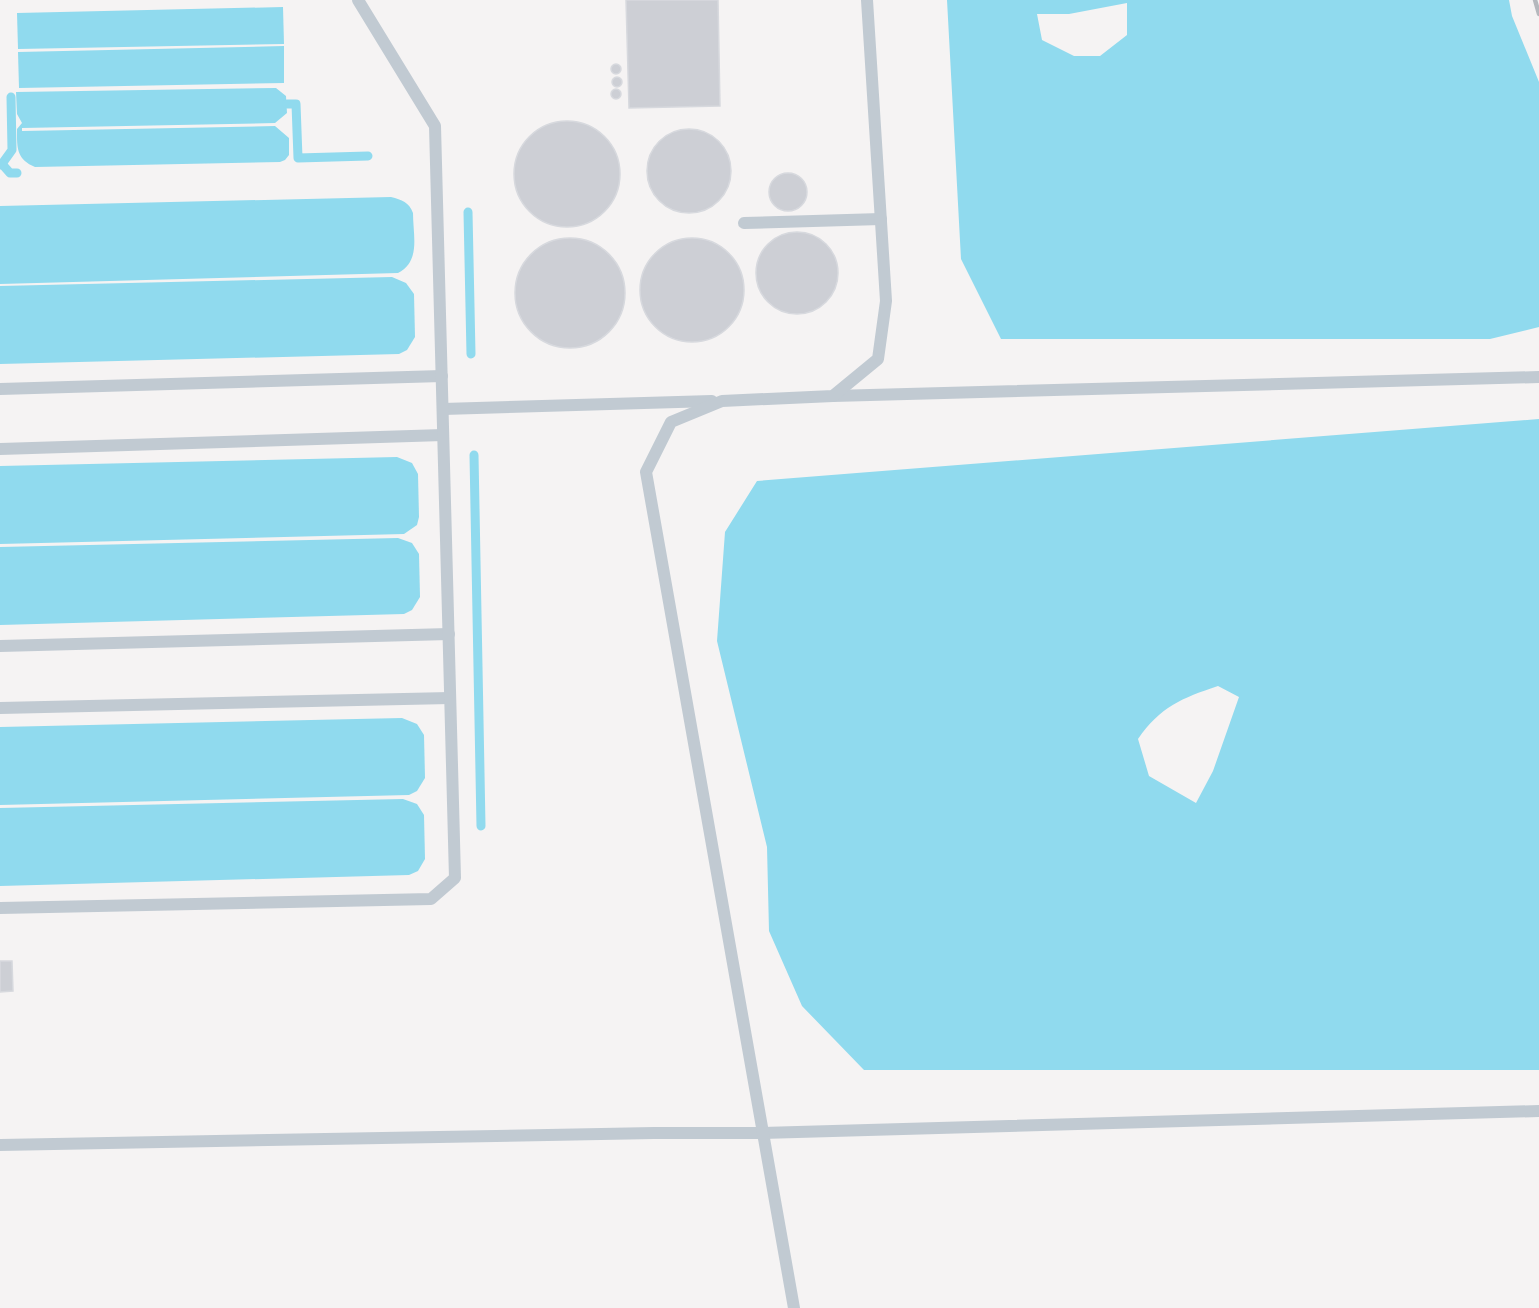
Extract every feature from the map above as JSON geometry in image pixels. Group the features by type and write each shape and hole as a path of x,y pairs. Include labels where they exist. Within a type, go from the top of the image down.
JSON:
{"lane":[{"path":"0,908 431,899 455,878 435,126 358,0"},
{"path":"833,396 878,359 886,301 867,0"},
{"path":"744,223 881,219"},
{"path":"0,389 442,376"},
{"path":"443,409 1539,377"},
{"path":"722,401 671,422 646,472 795,1308"},
{"path":"0,449 443,435"},
{"path":"0,646 448,634"},
{"path":"0,708 450,698"},
{"path":"0,1145 654,1132 762,1133 1539,1112"}],"water":[{"path":"947,0 1509,0 1512,16 1539,82 1539,327 1490,339 1001,339 961,259","holes":["1127,3 1127,35 1100,56 1074,56 1042,40 1037,14 1069,14"]},
{"path":"283,7 284,44 18,49 17,13"},
{"path":"284,46 284,83 19,88 18,52"},
{"path":"276,88 286,96 287,113 275,123 22,128 22,131 275,126 289,138 289,155 280,162 35,167 24,160 19,152 17,129 22,123 17,114 16,92"},
{"path":"391,197 405,202 413,213 413,255 405,268 398,273 0,284 0,206"},
{"path":"392,277 406,283 414,294 415,337 407,350 399,354 0,364 0,286"},
{"path":"1539,419 1539,1070 864,1070 802,1006 769,931 767,847 717,641 725,532 757,481","holes":["1218,686 1239,697 1213,771 1196,803 1149,776 1138,739 1163,711 1193,695"]},
{"path":"397,457 412,463 418,474 419,517 417,525 404,534 0,544 0,466"},
{"path":"398,538 412,543 419,554 420,597 412,610 404,614 0,625 0,547"},
{"path":"402,718 417,724 424,735 425,778 417,791 409,795 0,805 0,727"},
{"path":"403,799 417,804 424,815 425,859 418,871 409,875 0,886 0,808"}],"building":[{"path":"626,0 718,0 720,106 629,108"},
{"path":"616,64 620,65 620,73 616,74 612,73 611,69 612,65"},
{"path":"617,77 622,82 617,87 612,82"},
{"path":"616,89 620,90 620,98 616,99 612,98 611,94 612,90"},
{"path":"567,121 587,125 604,137 616,154 620,174 616,194 604,211 587,223 567,227 547,223 530,211 518,194 514,174 518,154 530,137 547,125"},
{"path":"689,129 712,136 724,148 731,171 724,194 712,206 689,213 666,206 654,194 647,171 654,148 666,136"},
{"path":"788,173 795,174 801,179 806,185 806,199 801,205 795,210 788,211 781,210 775,205 770,199 769,192 770,185 775,179 781,174"},
{"path":"797,232 813,235 826,244 835,257 838,273 835,289 826,302 813,311 797,314 781,311 768,302 759,289 756,273 759,257 768,244 781,235"},
{"path":"570,238 591,242 609,254 621,272 625,293 621,314 609,332 591,344 570,348 549,344 531,332 519,314 515,293 519,272 531,254 549,242"},
{"path":"692,238 712,242 729,253 740,270 744,290 740,310 729,327 712,338 692,342 672,338 655,327 644,310 640,290 644,270 655,253 672,242"},
{"path":"0,961 12,961 13,991 0,992"}],"waterway":[{"path":"0,165 12,150 11,97"},
{"path":"287,104 296,104 298,158 368,156"},
{"path":"2,164 10,173 17,173"},
{"path":"468,212 471,354"},
{"path":"474,455 481,826"}],"railway":[{"path":"1535,0 1539,14"}]}
